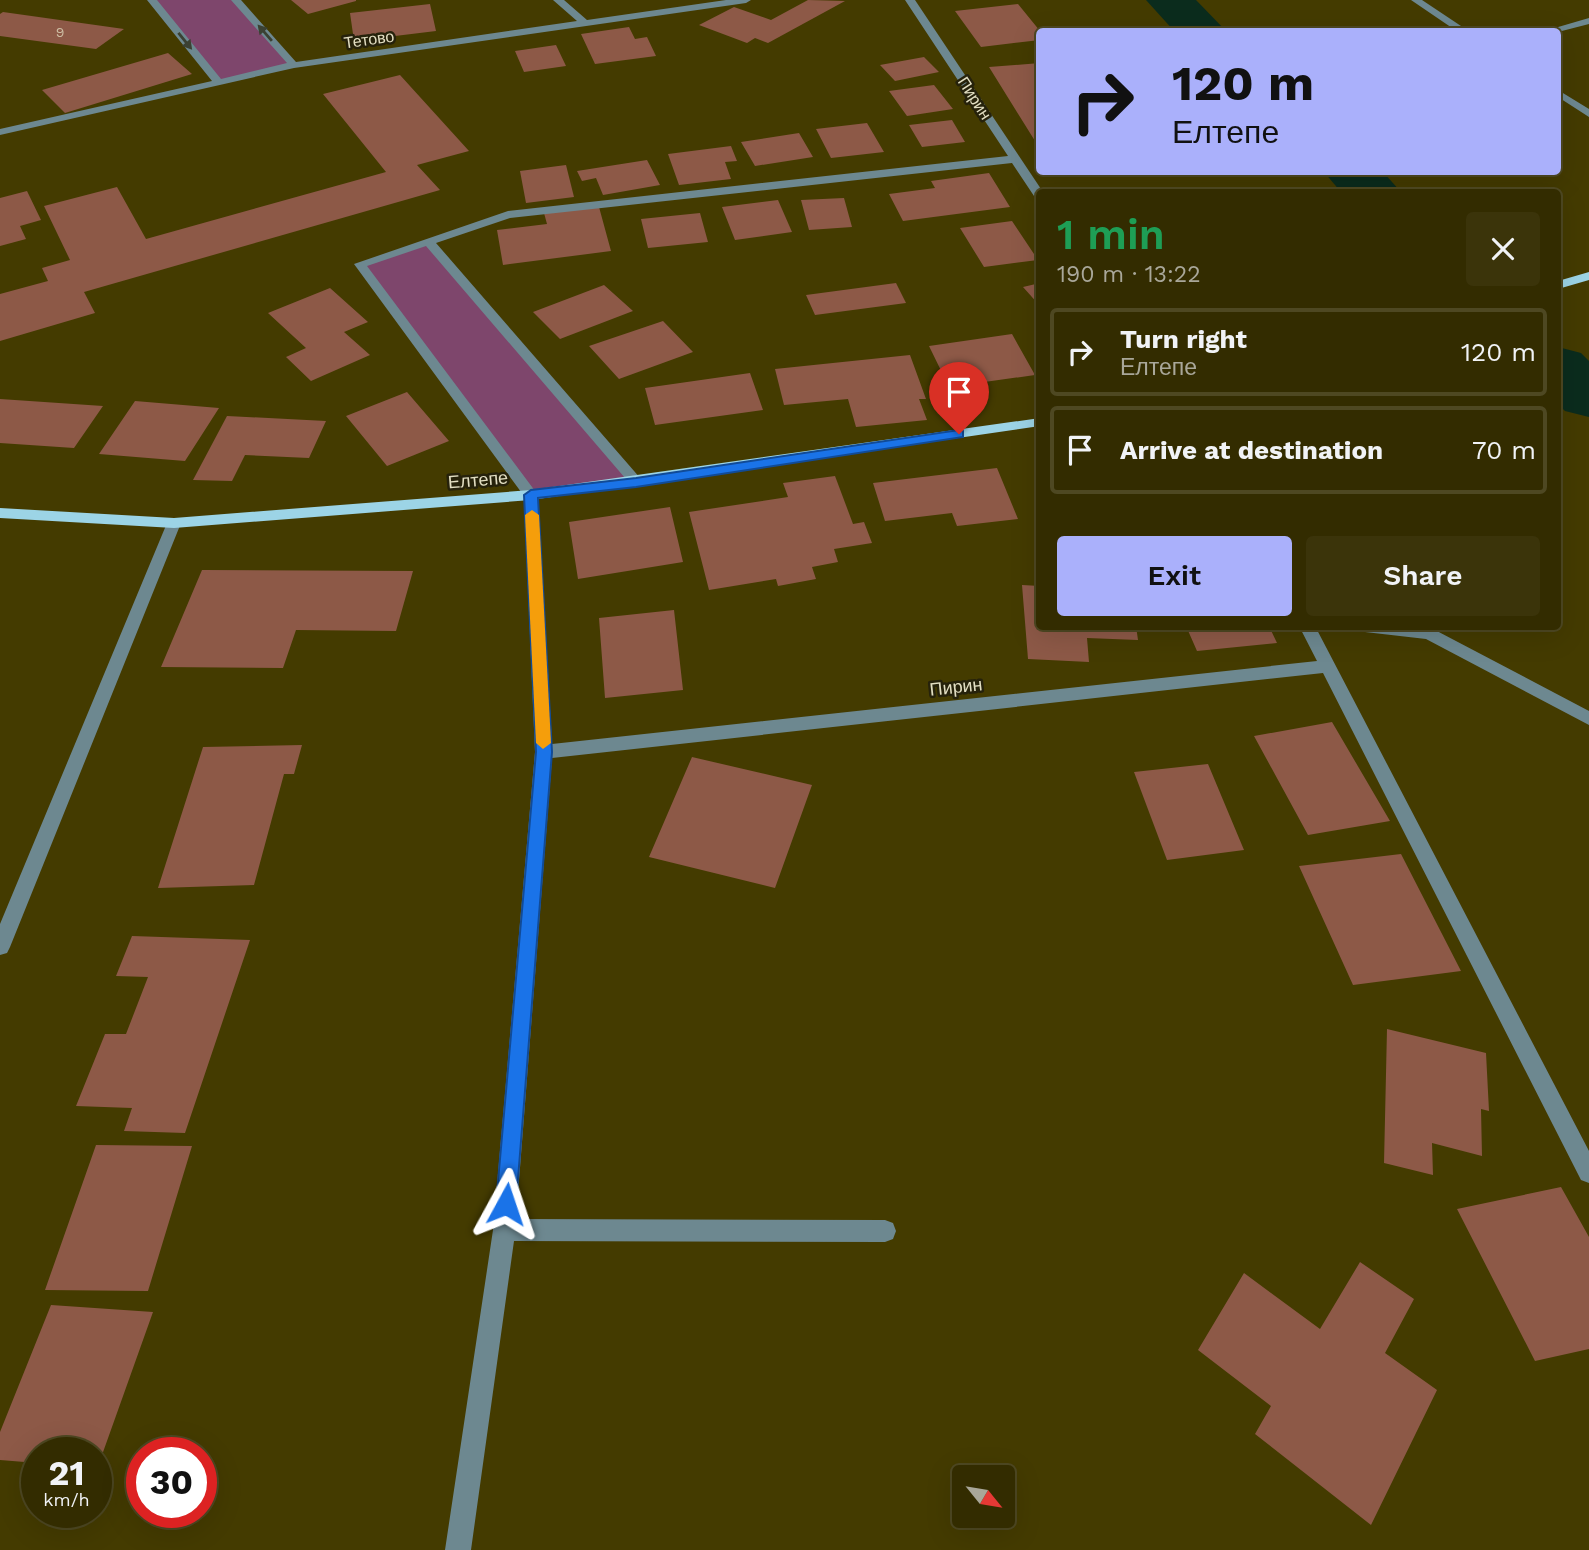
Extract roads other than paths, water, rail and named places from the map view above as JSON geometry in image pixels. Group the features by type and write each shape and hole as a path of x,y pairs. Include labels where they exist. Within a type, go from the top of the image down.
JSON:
{"main road":[{"path":"1561,284 1589,276"},
{"name":"Елтепе","path":"0,513 174,523 531,495 1036,423"}],"street":[{"path":"152,0 218,82"},
{"path":"236,0 294,65"},
{"path":"558,0 585,23"},
{"name":"Тетово","path":"0,132 294,65 746,0"},
{"name":"Пирин","path":"910,0 1036,191"},
{"path":"1416,0 1459,28"},
{"path":"1561,28 1589,21"},
{"path":"1561,95 1589,114"},
{"path":"458,1550 504,1230 544,752 531,495 360,264 508,215 1015,159"},
{"path":"428,241 636,482"},
{"path":"0,947 174,523"},
{"path":"1309,630 1589,1173"},
{"path":"1397,630 1429,634 1589,719"},
{"name":"Пирин","path":"544,752 1328,666"},
{"path":"504,1230 885,1231"}],"waterway":[{"path":"1169,0 1199,28"},
{"path":"1354,175 1370,189"},
{"path":"1561,370 1589,397"}]}
